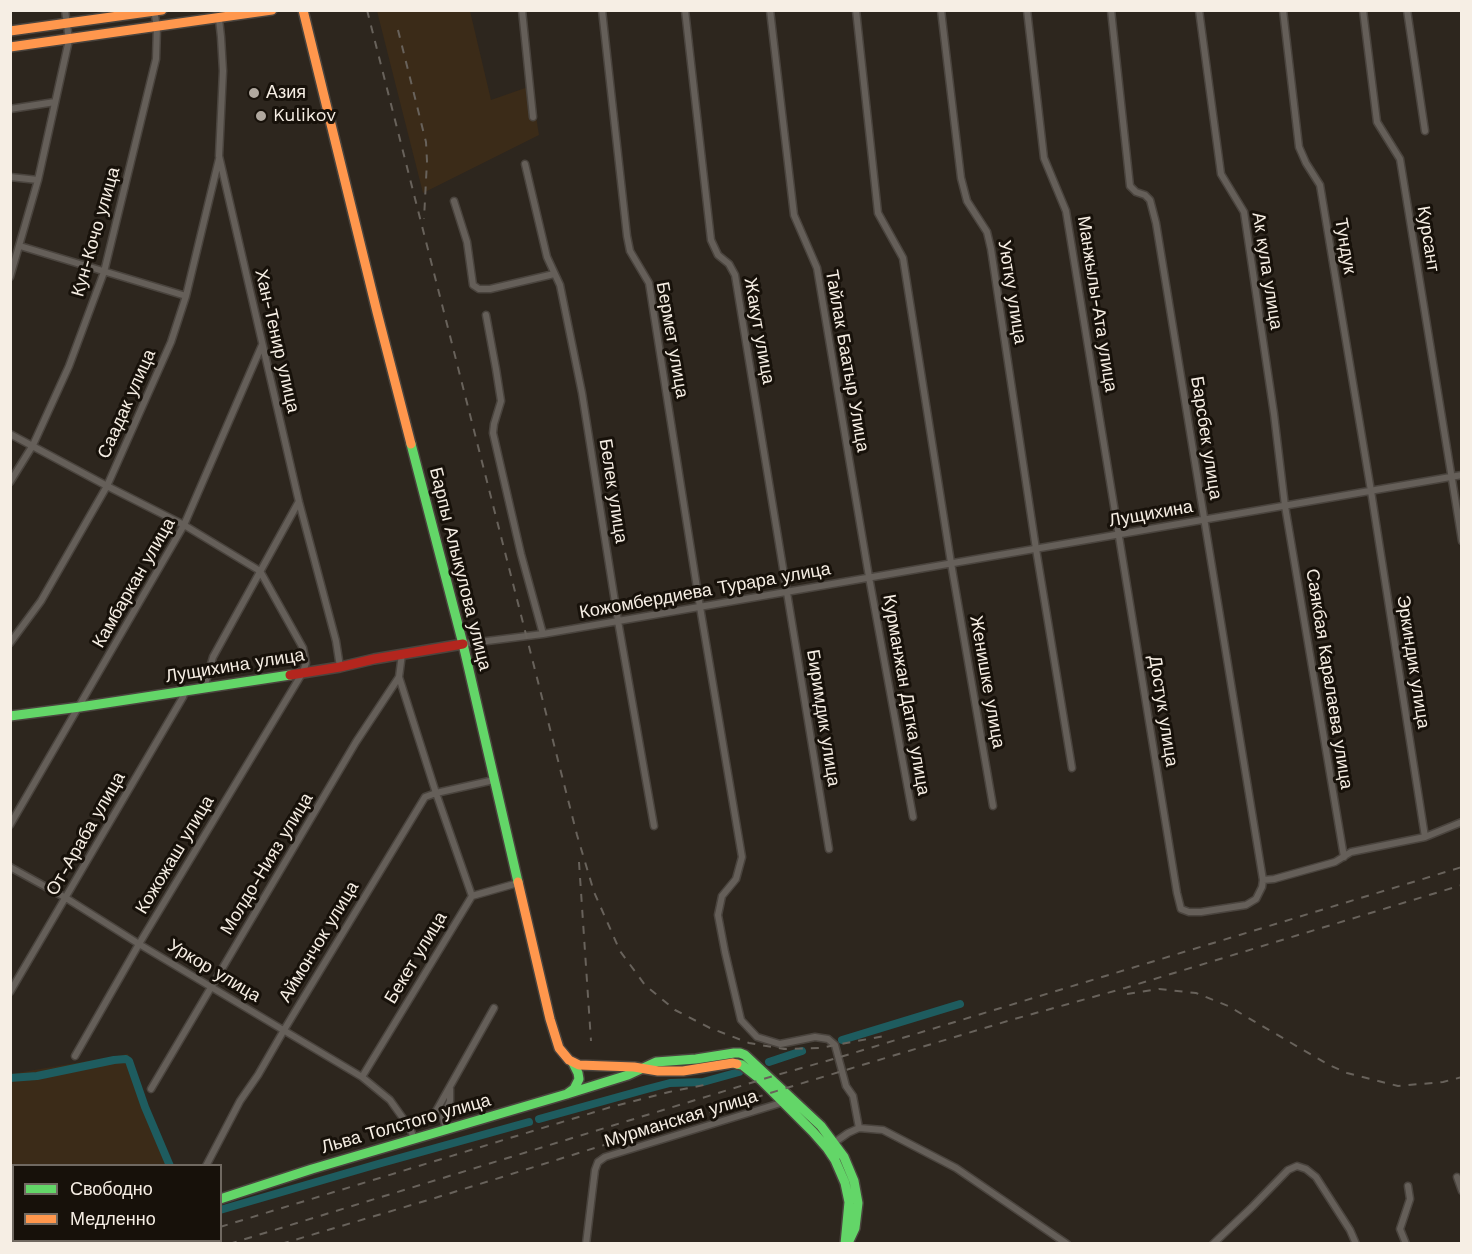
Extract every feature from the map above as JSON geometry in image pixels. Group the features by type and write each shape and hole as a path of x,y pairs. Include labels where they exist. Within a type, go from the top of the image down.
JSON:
{"main road":[{"path":"10,47 272,10"},
{"name":"Барпы Алыкулова улица","path":"303,10 374,301 463,644 554,1032 562,1053 573,1063"},
{"path":"10,31 157,11"},
{"name":"Лущихина улица","path":"10,716 340,667 463,644"},
{"path":"644,1068 656,1062 684,1061 727,1054 740,1053 751,1059 821,1126 831,1145 851,1172 857,1193 858,1214 855,1228 847,1244"},
{"path":"573,1063 658,1071 683,1071 737,1063 754,1075 831,1145"},
{"path":"567,1094 574,1089 579,1079 573,1063"},
{"name":"Льва Толстого улица","path":"222,1198 312,1169 567,1094 644,1068"}],"street":[{"path":"10,277 38,180 69,39 65,10"},
{"path":"522,10 533,117"},
{"name":"Бермет улица","path":"602,10 627,236 630,251 649,283 700,606"},
{"name":"Жакут улица","path":"685,10 711,240 718,255 729,264 735,275 788,591"},
{"name":"Тайлак Баатыр Улица","path":"770,10 794,215 817,268 869,577"},
{"name":"Женишке улица","path":"856,10 878,213 903,258 951,563 993,806"},
{"name":"Уютку улица","path":"941,10 961,178 967,201 987,232 991,249 1072,768"},
{"name":"Манжылы-Ата улица","path":"1027,10 1044,158 1066,211 1119,534"},
{"name":"Барсбек улица","path":"1111,10 1130,186 1150,200 1156,222 1263,880"},
{"name":"Ак кула улица","path":"1199,10 1221,174 1244,212 1274,414 1285,506"},
{"name":"Тундук","path":"1283,10 1299,147 1306,163 1320,184 1371,491"},
{"name":"Курсант","path":"1363,10 1377,122 1400,159 1461,541"},
{"path":"1407,10 1425,131"},
{"name":"Кун-Кочо улица","path":"10,482 33,445 69,366 104,272 156,58 157,11"},
{"name":"Хан-Тенир улица","path":"219,19 223,71 219,156 299,502 336,642 340,667"},
{"path":"10,110 55,102"},
{"name":"Саадак улица","path":"10,643 41,601 108,486 171,342 186,296 219,156"},
{"name":"Белек улица","path":"525,164 547,257 560,285 582,393 618,621 654,826"},
{"path":"10,177 38,180"},
{"path":"454,201 467,242 473,285 479,289 490,289 554,274"},
{"path":"20,246 186,296"},
{"path":"486,315 501,401 493,433 521,554 543,634"},
{"name":"Камбаркан улица","path":"10,825 184,525 263,345"},
{"path":"10,434 184,525 260,570 303,648 306,663 303,672"},
{"name":"Лущихина","path":"951,563 1461,475"},
{"name":"Эркиндик улица","path":"1371,491 1425,837"},
{"path":"204,688 213,657 299,502"},
{"name":"Саякбая Каралаева улица","path":"1285,506 1344,857"},
{"name":"Достук улица","path":"1119,534 1181,909 1201,912 1246,904 1256,899 1263,880"},
{"name":"Кожомбердиева Турара улица","path":"463,644 543,634 951,563"},
{"name":"Курманжан Датка улица","path":"869,577 913,817"},
{"name":"Биримдик улица","path":"788,591 829,849"},
{"path":"700,606 742,857 736,879 722,896 718,915 741,1020 758,1036 780,1044 815,1037 828,1039 835,1046 846,1086 853,1096 859,1128"},
{"name":"Молдо-Нияз улица","path":"151,1089 356,742 399,677 402,654"},
{"name":"Кожожаш улица","path":"75,1056 139,944 303,672"},
{"path":"399,677 472,896 518,883"},
{"name":"От-Араба улица","path":"10,992 185,690"},
{"path":"436,793 494,780"},
{"name":"Аймончок улица","path":"207,1164 240,1101 258,1075 425,797 436,793"},
{"path":"1263,880 1335,862 1351,852 1425,837 1461,822"},
{"name":"Уркор улица","path":"10,867 66,898 362,1077 390,1100 410,1128 414,1139"},
{"name":"Бекет улица","path":"362,1077 472,896"},
{"path":"435,1113 494,1008"},
{"path":"446,1129 443,1118 450,1101 450,1089"},
{"name":"Мурманская улица","path":"586,1244 595,1170 598,1162 604,1157 784,1102"},
{"path":"831,1145 859,1128 883,1130 956,1168 1067,1244"},
{"path":"1213,1244 1288,1170 1297,1166 1306,1169 1316,1177 1350,1230 1356,1244"},
{"path":"1457,1177 1461,1191"},
{"path":"1406,1244 1400,1229 1410,1199 1408,1186"}],"shaded area":[{"path":"377,11 470,11 491,100 531,86 539,135 423,193"},
{"path":"128,1054 169,1164 12,1164 12,1242 77,1242 71,1244 11,1243 11,1074"}],"waterway":[{"path":"842,1040 960,1004"},
{"path":"769,1062 802,1051"},
{"path":"10,1078 37,1076 126,1059 129,1061 145,1107 169,1164"},
{"path":"539,1119 670,1083 703,1082 739,1072"},
{"path":"222,1209 529,1122"}],"railway":[{"path":"367,10 577,835 594,892 620,951 645,985 675,1010 710,1028 749,1043 784,1049 820,1048 884,1036"},
{"path":"398,30 426,142 424,219"},
{"path":"579,862 591,1041"},
{"path":"229,1244 1462,867"},
{"path":"281,1244 783,1089 1462,885"},
{"path":"1127,994 1159,989 1196,993 1228,1006 1329,1065 1347,1073 1398,1086 1443,1082 1462,1077"},
{"path":"222,1226 611,1107 704,1085"},
{"path":"174,1244 178,1242"},
{"path":"206,1244 210,1242"}],"traffic: fast":[{"path":"411,444 463,644 518,882"},
{"path":"10,716 290,675"},
{"path":"567,1094 628,1075 656,1062 734,1053 745,1055 821,1126 844,1157 854,1181 858,1203 855,1228 848,1243"},
{"path":"222,1198 312,1169 567,1094 574,1089 579,1079 573,1063"},
{"path":"737,1064 742,1065 761,1080 813,1132 835,1160 845,1183 849,1202 845,1244"}],"traffic: slow":[{"path":"10,31 162,10"},
{"path":"10,47 272,10"},
{"path":"303,10 411,444"},
{"path":"518,882 550,1019 559,1048 569,1060 579,1065 634,1067 658,1071 683,1071 737,1064"},
{"path":"100,1244 104,1242"}],"traffic: jam":[{"path":"290,675 463,644"}],"place":[{"name":"Азия","path":"254,93"},
{"name":"Kulikov","path":"261,116"}]}
